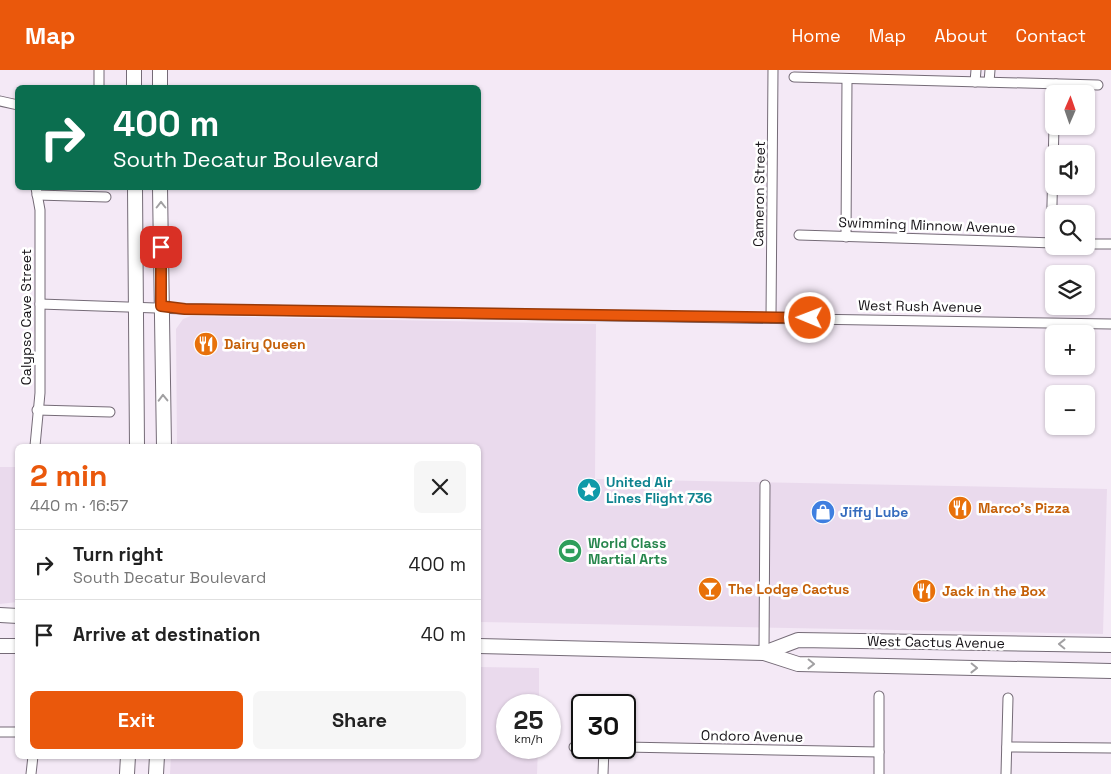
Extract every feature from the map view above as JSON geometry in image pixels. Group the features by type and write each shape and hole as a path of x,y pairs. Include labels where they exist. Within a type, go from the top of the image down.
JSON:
{"main road":[{"path":"134,70 134,85"},
{"path":"160,70 160,85"},
{"path":"135,190 137,444"},
{"path":"160,190 164,444"},
{"path":"0,615 15,616"},
{"name":"West Cactus Avenue","path":"764,653 798,640 1111,645"},
{"path":"0,646 15,646"},
{"name":"West Cactus Avenue","path":"481,646 764,653 798,664 1111,671"},
{"path":"127,774 128,759"},
{"path":"156,759 156,774"}],"street":[{"path":"99,70 99,85"},
{"name":"Cameron Street","path":"771,318 773,70"},
{"path":"976,70 976,82"},
{"path":"989,82 990,70"},
{"path":"794,77 1098,84"},
{"path":"846,237 848,79"},
{"path":"0,101 15,104"},
{"path":"1053,205 1054,135"},
{"path":"37,191 106,197"},
{"name":"Calypso Cave Street","path":"35,444 40,392 40,210 37,191"},
{"name":"Swimming Minnow Avenue","path":"799,235 1045,243"},
{"path":"1095,244 1111,244"},
{"name":"West Rush Avenue","path":"40,304 161,306 185,309 1111,324"},
{"path":"37,410 110,412"},
{"path":"764,653 765,485"},
{"path":"879,696 879,774"},
{"path":"1006,774 1008,698"},
{"path":"0,732 15,732"},
{"path":"1007,746 1111,748"},
{"name":"Ondoro Avenue","path":"636,747 879,752"},
{"path":"32,774 33,759"},
{"path":"603,774 604,759"}],"shaded area":[{"path":"191,316 596,324 595,479 1107,489 1103,634 481,622 481,444 177,444 176,329 183,319"},
{"path":"0,467 15,467 15,602 0,604"},
{"path":"481,667 539,668 539,694 496,694 496,759 538,759 537,774 170,774 171,759 481,759"}],"place":[{"name":"Dairy Queen","path":"206,344"},
{"name":"United Air Lines Flight 736","path":"589,490"},
{"name":"Marco's Pizza","path":"960,508"},
{"name":"Jiffy Lube","path":"823,512"},
{"name":"World Class Martial Arts","path":"570,551"},
{"name":"The Lodge Cactus","path":"710,589"},
{"name":"Jack in the Box","path":"924,591"}],"route":[{"path":"161,247 161,306 185,309 810,318"}]}
